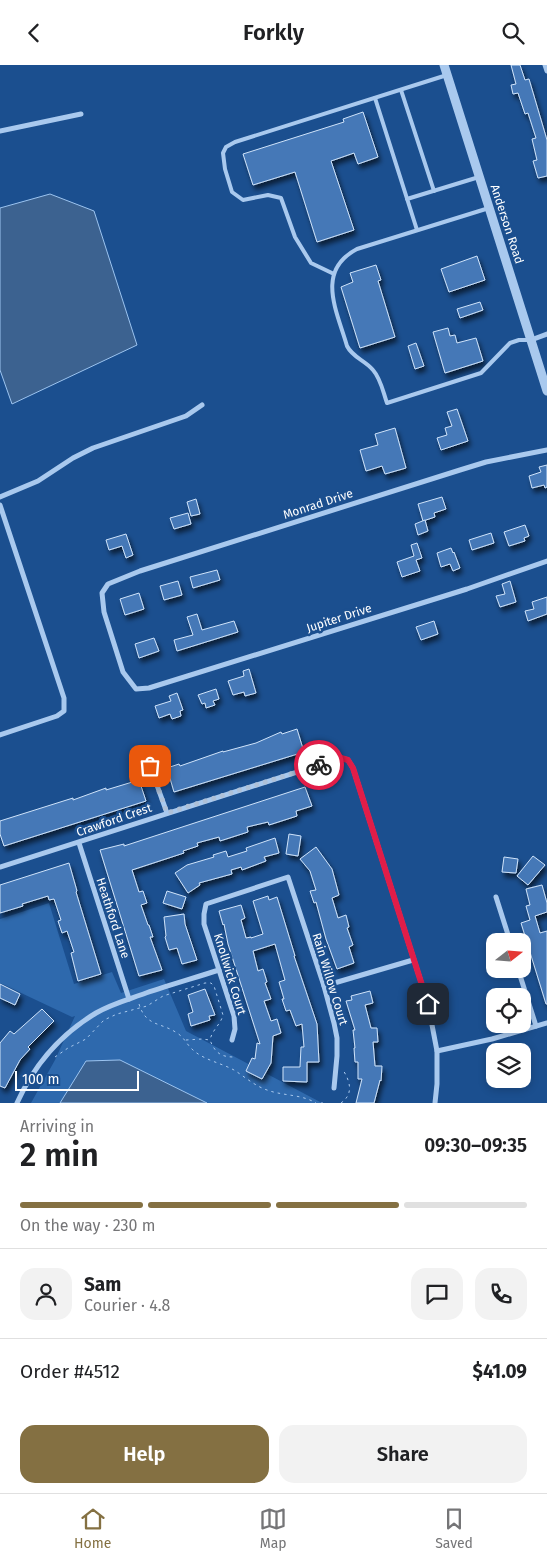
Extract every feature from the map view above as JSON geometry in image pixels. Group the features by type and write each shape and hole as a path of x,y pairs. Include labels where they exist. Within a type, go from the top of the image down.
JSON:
{"street":[{"name":"Anderson Road","path":"444,65 547,391"},
{"path":"545,65 547,71"},
{"path":"0,131 82,113"},
{"path":"531,340 547,334"},
{"path":"0,497 38,481 73,458 93,448 186,417 202,405"},
{"name":"Monrad Drive","path":"136,689 123,672 104,612 102,592 108,584 121,577 460,470 547,450"},
{"path":"0,505 64,698 64,711 57,716 0,735"},
{"name":"Jupiter Drive","path":"136,689 158,687 178,678 467,589 547,561"},
{"name":"Crawford Crest","path":"0,867 341,758 348,760 353,768 413,960"},
{"path":"150,766 167,813"},
{"name":"Heathford Lane","path":"79,843 129,999"},
{"name":"Knollwick Court","path":"232,1040 235,1029 234,1016 204,924 206,903 288,877"},
{"name":"Rain Willow Court","path":"288,877 324,986 337,1038 334,1088"},
{"path":"496,897 507,933"},
{"path":"324,986 413,960 428,1004 437,1051 435,1103"},
{"path":"18,1103 37,1068 69,1031 98,1012 136,996 219,970"},
{"path":"521,978 536,1027"},
{"path":"437,1051 492,1039 547,1023"}],"lane":[{"path":"334,274 311,263 295,237 282,198 268,195 243,200 232,192 225,169 223,153 226,147 235,142 448,75"},
{"path":"401,90 434,191"},
{"path":"375,98 417,230"},
{"path":"407,199 479,176"},
{"path":"489,208 348,253 340,262 334,274 331,288 347,346 350,353 374,370 379,379 386,403 481,373 510,343 519,340 531,340"}],"path":[{"path":"55,1057 86,1039 104,1020 117,1014 140,1009 155,1003 163,997 205,983 211,983 216,991 223,1015 210,1040 218,1054 234,1057"},
{"path":"136,996 140,1009 148,1020 176,1031 186,1040 191,1049 197,1053 233,1070 267,1090 316,1103"},
{"path":"186,1040 210,1040"},
{"path":"341,1103 346,1099 350,1090 350,1082 343,1069"}],"shaded area":[{"path":"50,194 94,211 137,345 12,404 0,370 0,208"},
{"path":"49,903 74,984 112,972 121,993 164,979 186,1031 322,1103 31,1103 55,1060 75,1016 72,1017 0,983 0,919"},
{"path":"120,1060 207,1103 60,1103 86,1061"}],"building":[{"path":"511,65 520,65 525,80 529,79 547,140 547,176 538,178 533,161 537,160 532,139 536,138 528,113 525,114 518,93 513,94 511,85 516,84"},
{"path":"363,112 378,157 358,164 354,153 331,161 354,230 317,242 295,172 253,185 243,154 344,122 343,119"},
{"path":"477,256 485,280 449,292 441,269"},
{"path":"376,265 381,280 378,281 395,337 360,348 341,287 353,282 350,273"},
{"path":"480,302 483,310 460,318 457,309"},
{"path":"448,328 450,336 455,335 457,343 476,338 483,361 445,373 433,332"},
{"path":"416,343 424,366 415,369 408,346"},
{"path":"457,409 468,441 441,450 437,438 447,435 445,428 452,426 447,412"},
{"path":"395,428 406,468 385,474 382,466 366,471 360,450 378,445 375,434"},
{"path":"547,465 547,487 545,488 544,485 532,488 529,476 541,472 539,467"},
{"path":"442,497 446,509 434,513 435,517 423,521 418,504"},
{"path":"196,499 200,514 191,516 187,502"},
{"path":"188,513 191,524 174,529 170,518"},
{"path":"425,520 428,531 418,535 415,524"},
{"path":"525,525 529,536 524,538 525,541 509,546 504,532"},
{"path":"491,533 494,543 472,550 469,540"},
{"path":"126,534 133,555 126,558 122,546 109,550 106,540"},
{"path":"417,543 422,558 416,560 420,571 402,577 397,562 414,556 411,545"},
{"path":"451,548 460,568 453,571 450,564 441,567 437,553"},
{"path":"217,570 220,580 193,588 190,577"},
{"path":"178,581 182,595 164,600 160,586"},
{"path":"510,581 516,602 500,607 496,596 505,594 502,584"},
{"path":"139,593 144,609 125,615 120,599"},
{"path":"547,597 547,614 528,621 525,611 534,609 532,602"},
{"path":"197,614 202,630 234,621 238,632 177,651 174,640 193,635 187,617"},
{"path":"434,621 438,634 421,640 416,627"},
{"path":"154,638 159,651 139,658 135,644"},
{"path":"249,669 256,693 245,696 244,692 233,695 228,681 244,676 243,671"},
{"path":"216,689 219,699 213,701 215,705 206,708 205,703 202,704 198,695"},
{"path":"177,693 183,710 180,711 181,716 172,719 170,714 159,718 155,706 171,701 169,696"},
{"path":"297,729 304,752 174,792 167,768 179,764 180,766 223,751 256,743 281,732 282,734"},
{"path":"139,780 146,801 4,846 0,834 0,821 73,798 73,800 106,788 106,790"},
{"path":"305,787 312,806 296,811 297,816 269,825 268,822 247,827 248,832 220,841 219,837 197,843 198,846 183,851 184,853 132,870 139,892 143,891 147,903 141,905 153,937 150,937 162,970 139,976 100,850 124,844 124,846"},
{"path":"289,834 301,836 298,856 286,854"},
{"path":"275,838 279,853 264,857 266,861 242,870 241,867 231,870 232,874 199,883 200,885 188,893 175,873 187,865 214,857 213,855 226,851 228,857 247,851 246,848"},
{"path":"316,847 332,869 339,895 332,898 338,918 346,915 349,927 347,928 353,945 349,947 354,963 337,969 326,939 316,902 314,903 310,891 316,890 310,871 300,859"},
{"path":"533,856 545,865 528,885 517,876"},
{"path":"504,857 518,859 516,873 502,872"},
{"path":"69,863 101,974 78,981 71,953 74,952 67,931 62,933 58,921 61,920 54,899 49,900 48,896 0,913 0,885"},
{"path":"542,885 547,903 547,912 535,916 540,933 547,931 547,1004 531,955 531,933 524,933 521,923 530,920 526,906 530,905 526,889"},
{"path":"167,891 186,897 182,909 163,903"},
{"path":"268,896 269,900 277,897 294,956 317,1024 319,1062 307,1062 307,1082 283,1081 283,1067 300,1067 301,1047 304,1047 302,1024 296,1026 290,1010 286,1011 282,999 284,999 279,982 285,980 275,944 253,951 258,971 263,969 267,982 265,983 271,999 264,1001 271,1021 277,1019 281,1033 273,1036 271,1063 262,1079 246,1071 252,1058 255,1059 257,1043 260,1044 219,911 241,905 245,918 241,920 246,938 251,938 263,934 253,901"},
{"path":"184,914 185,924 197,960 182,964 177,948 169,950 165,937 164,917"},
{"path":"0,984 20,994 15,1005 0,998"},
{"path":"205,989 215,1015 209,1016 210,1020 191,1026 188,1014 193,1012 188,995"},
{"path":"370,991 373,1003 365,1005 371,1028 377,1028 378,1042 373,1042 375,1066 382,1066 381,1081 374,1103 356,1103 362,1079 358,1079 358,1062 355,1062 354,1048 353,1030 355,1030 346,1001 352,1000 351,996"},
{"path":"42,1009 54,1021 28,1047 30,1049 20,1060 5,1088 0,1086 0,1043 10,1031 14,1034"}],"way so far":[{"path":"150,766 167,813 319,765"}],"route":[{"path":"319,765 341,758 348,760 353,768 428,1004"}]}
